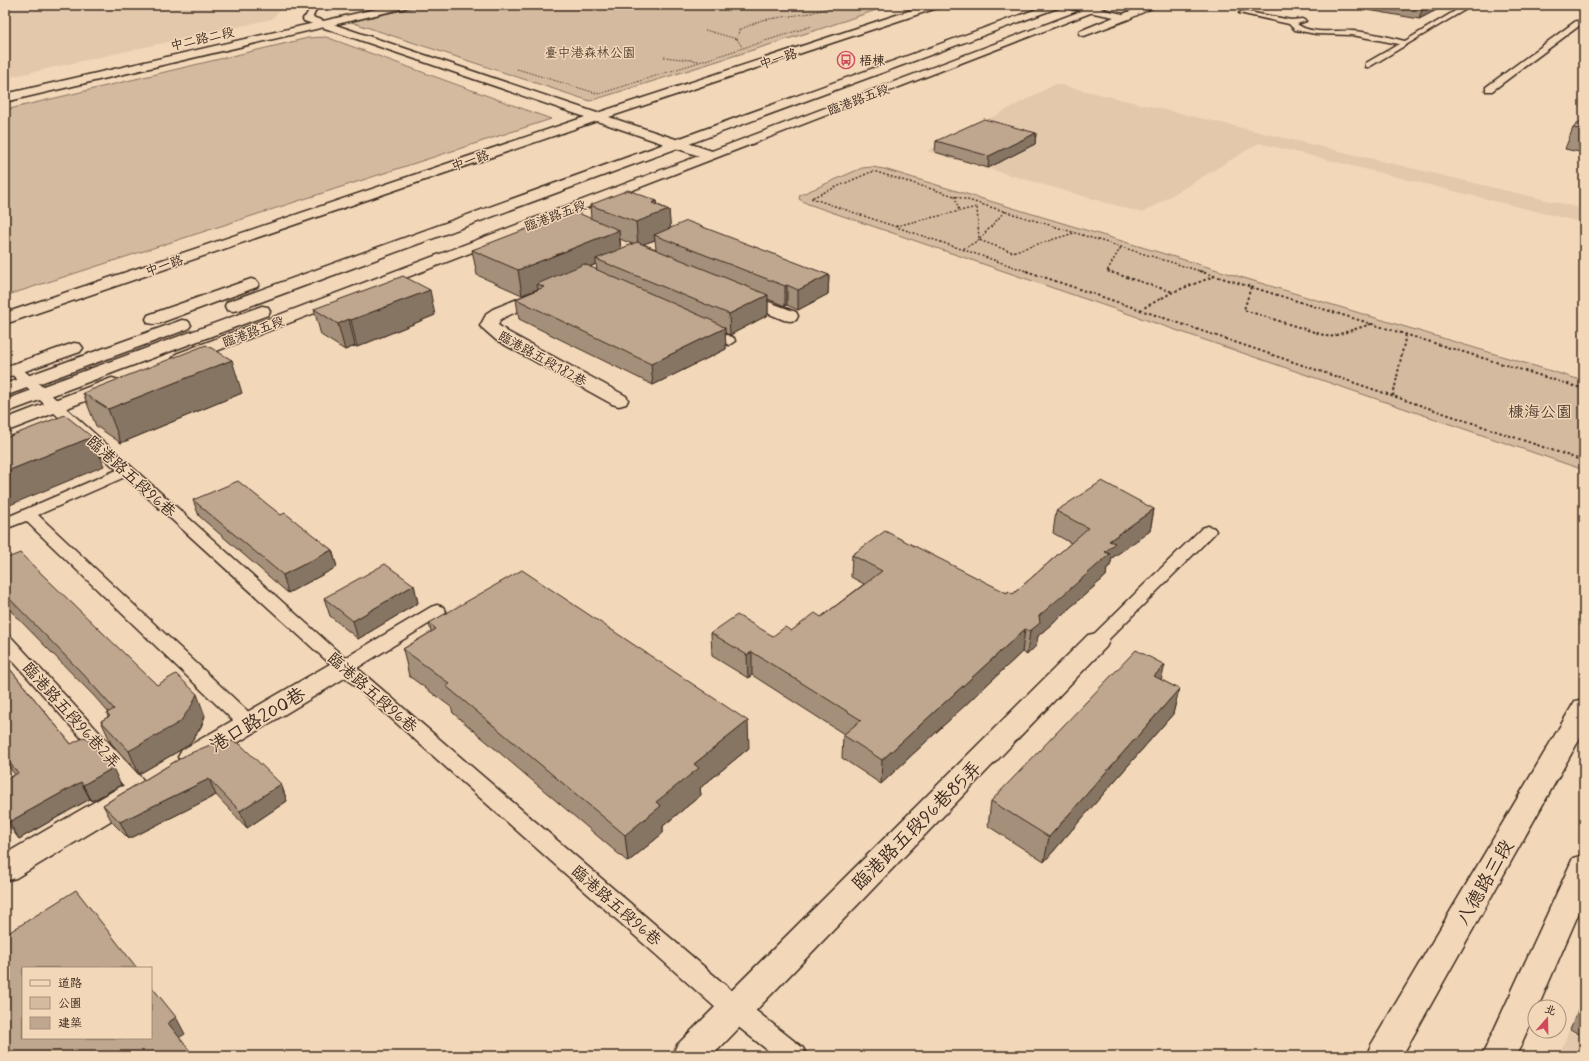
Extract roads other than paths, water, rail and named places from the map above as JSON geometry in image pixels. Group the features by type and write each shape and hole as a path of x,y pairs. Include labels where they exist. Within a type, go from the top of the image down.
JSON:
{"main road":[{"name":"中二路二段","path":"5,88 371,5"},
{"name":"中二路二段","path":"5,98 405,5"},
{"name":"中一路","path":"5,319 597,117 937,5"},
{"name":"臨港路五段","path":"396,232 1032,5"},
{"name":"臨港路五段","path":"221,310 1057,5"},
{"path":"1084,33 1129,17 1153,5"},
{"path":"1085,6 1129,17"},
{"name":"臨港路五段","path":"318,290 692,149 1085,6"},
{"name":"臨港路五段","path":"166,364 710,155 1085,6"},
{"path":"308,19 710,155"},
{"path":"549,217 570,226"},
{"path":"142,324 261,281"},
{"name":"臨港路五段182巷","path":"562,286 499,313 493,317 489,326 502,336 619,400"},
{"path":"726,290 790,316"},
{"name":"臨港路五段","path":"22,379 273,307"},
{"name":"臨港路五段","path":"5,407 22,379 191,321"},
{"name":"臨港路五段","path":"5,390 89,342"},
{"path":"5,426 129,378"},
{"name":"臨港路五段96巷85弄","path":"689,1056 736,1010 882,858 1097,641"},
{"name":"港口路200巷","path":"5,869 344,667"},
{"name":"八德路三段","path":"1383,1056 1584,708"},
{"path":"1499,1056 1584,867"}],"lane":[{"path":"308,19 316,5"},
{"path":"1369,65 1470,5"},
{"path":"1243,13 1291,22 1312,22"},
{"path":"1291,22 1298,28 1316,32 1341,34 1352,33 1406,43"},
{"path":"1489,89 1579,23"},
{"path":"1337,26 1350,30 1352,33"},
{"path":"693,325 729,341"},
{"name":"臨港路五段96巷","path":"22,379 55,406 344,667 736,1010 794,1056"},
{"path":"5,524 127,471"},
{"path":"28,514 249,724"},
{"path":"1097,641 1208,531"},
{"path":"344,667 437,611"},
{"name":"臨港路五段96巷2弄","path":"5,641 156,779"}],"place":[{"name":"梧棟","path":"846,60"}],"park label":[{"name":"臺中港森林公園","path":"590,52"},
{"name":"槺海公園","path":"1540,411"}]}
